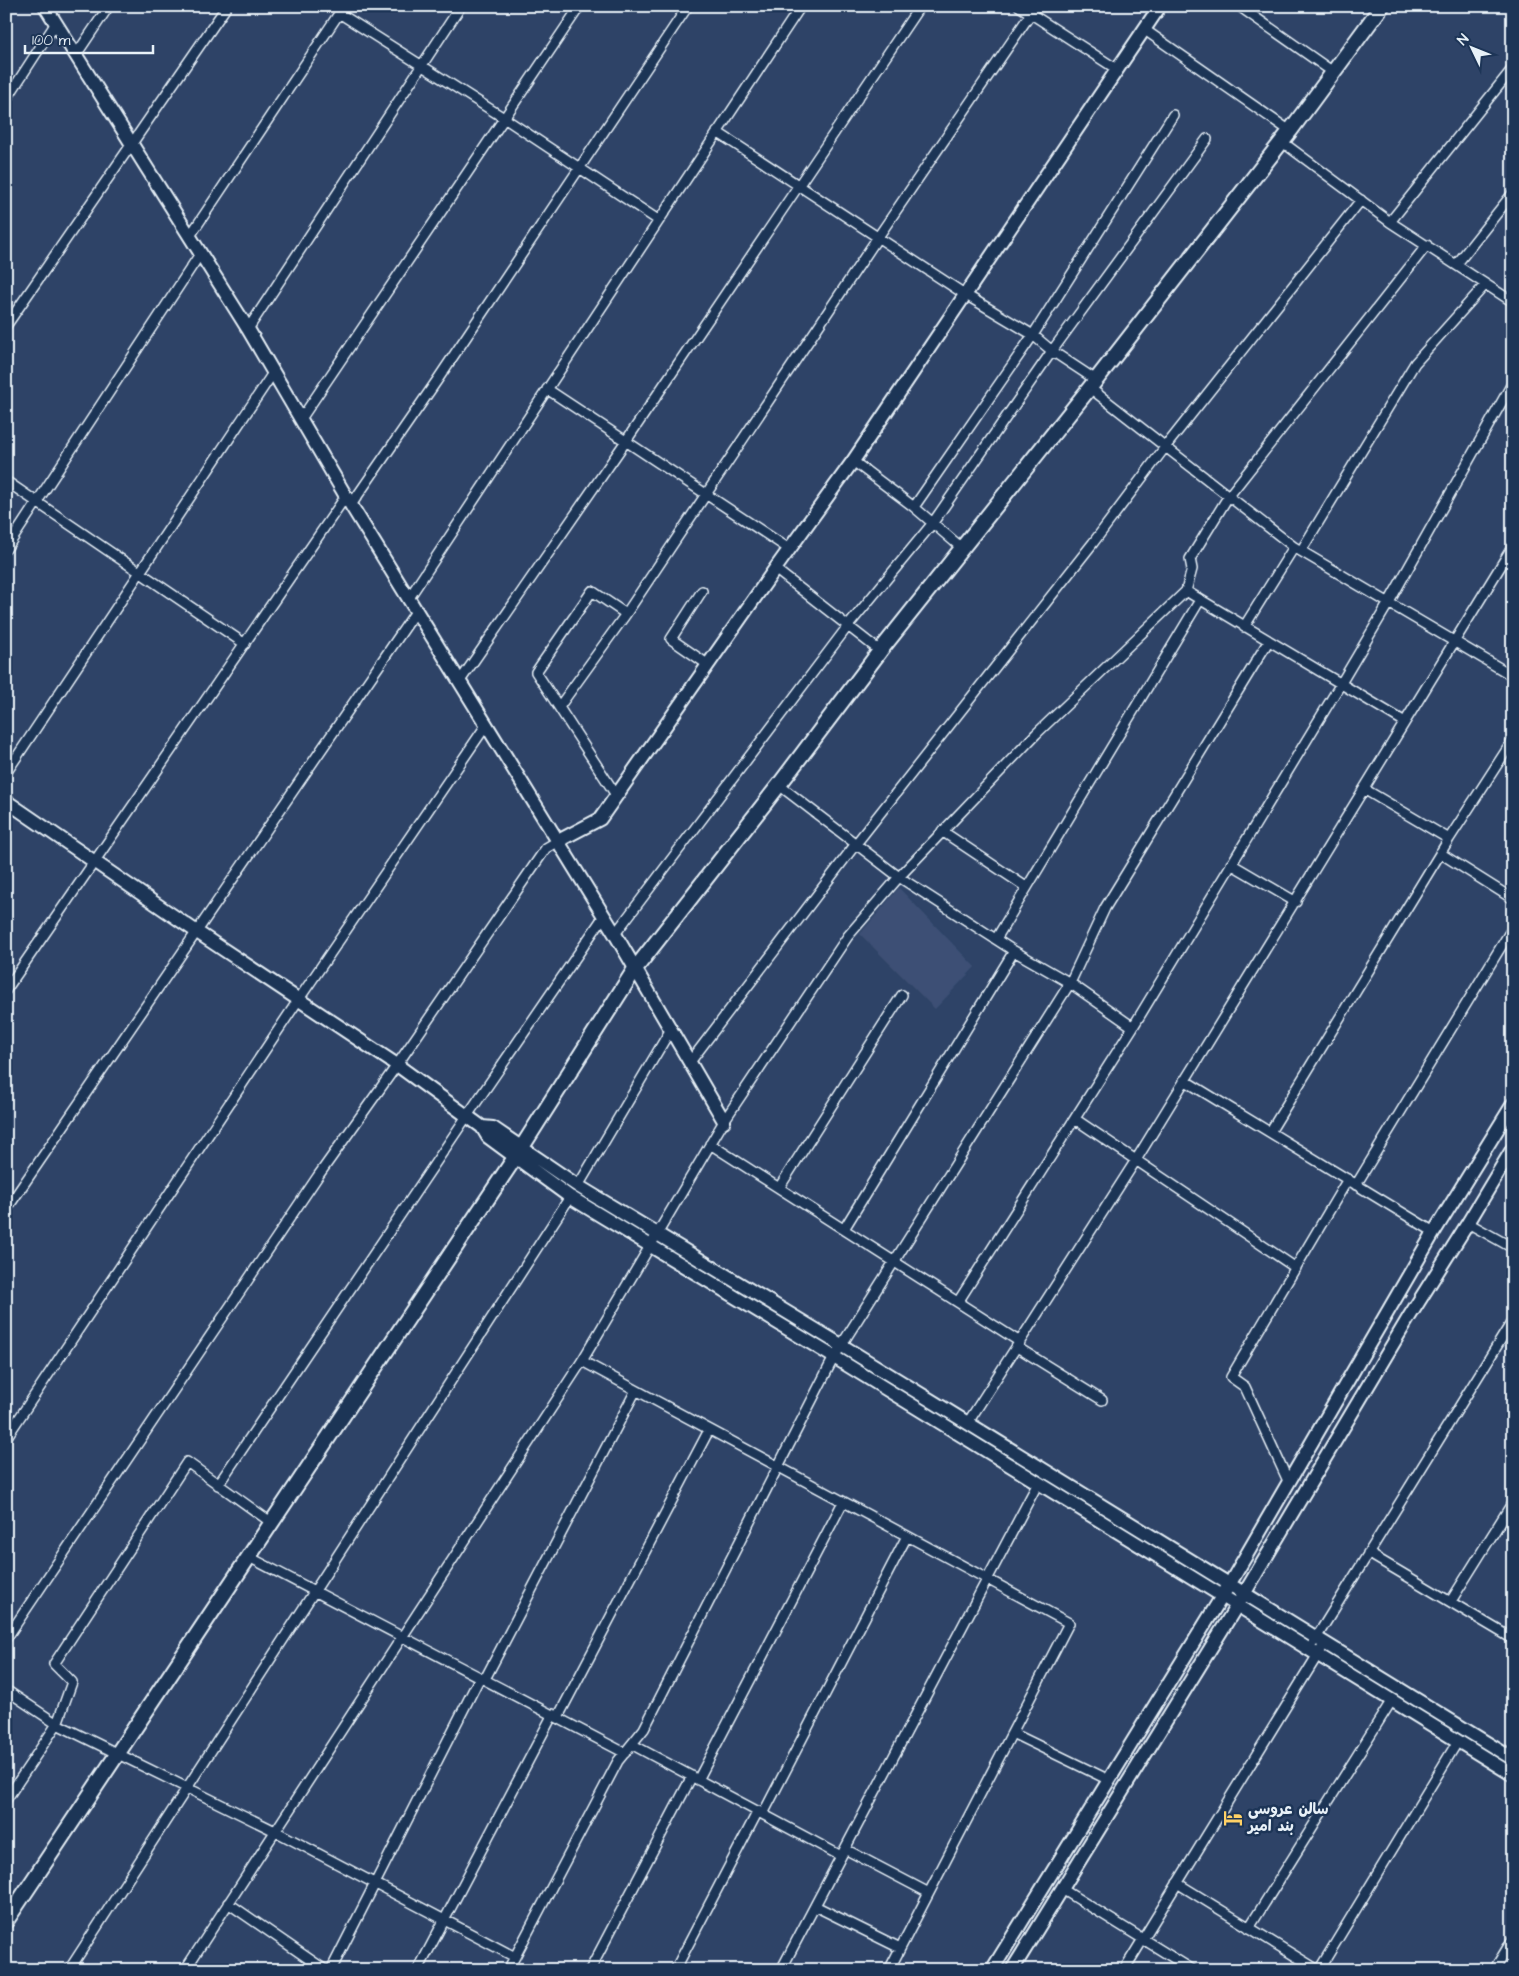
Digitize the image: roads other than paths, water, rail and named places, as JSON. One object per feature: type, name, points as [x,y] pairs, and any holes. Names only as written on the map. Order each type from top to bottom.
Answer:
[{"type":"main road","points":[[45,6],[248,329],[348,501],[417,610],[615,934],[724,1121]]},
{"type":"main road","points":[[558,841],[600,819],[707,664],[853,461],[1160,6]]},
{"type":"main road","points":[[6,1921],[519,1152],[635,969],[779,785],[880,651],[963,550],[1093,384],[1285,136],[1382,6]]},
{"type":"main road","points":[[6,800],[197,932],[397,1065],[482,1127],[488,1137],[519,1152],[578,1186],[841,1345],[1513,1759]]},
{"type":"main road","points":[[992,1970],[1229,1585],[1434,1232],[1513,1104]]},
{"type":"main road","points":[[1012,1970],[1237,1606],[1409,1317],[1513,1148]]},
{"type":"main road","points":[[519,1152],[570,1197],[834,1357],[1237,1606],[1314,1651],[1513,1775]]},
{"type":"street","points":[[76,55],[109,6]]},
{"type":"street","points":[[6,326],[227,6]]},
{"type":"street","points":[[248,329],[461,6]]},
{"type":"street","points":[[301,420],[580,6]]},
{"type":"street","points":[[6,990],[245,644],[438,379],[688,6]]},
{"type":"street","points":[[409,598],[801,6]]},
{"type":"street","points":[[460,681],[626,441],[920,6]]},
{"type":"street","points":[[1019,6],[1034,10],[1118,70]]},
{"type":"street","points":[[1240,6],[1333,72]]},
{"type":"street","points":[[190,236],[341,10],[421,67],[504,118],[658,220]]},
{"type":"street","points":[[559,707],[626,614],[878,237],[1034,10]]},
{"type":"street","points":[[6,100],[56,23]]},
{"type":"street","points":[[1145,30],[1285,136],[1390,222],[1513,302]]},
{"type":"street","points":[[1390,222],[1513,68]]},
{"type":"street","points":[[914,507],[1032,335],[1173,115]]},
{"type":"street","points":[[717,132],[966,295],[1032,335],[1228,497],[1298,549],[1388,604],[1513,676]]},
{"type":"street","points":[[615,934],[848,626],[932,524],[1052,351],[1207,139]]},
{"type":"street","points":[[1456,265],[1513,193]]},
{"type":"street","points":[[690,1062],[855,845],[1087,551],[1166,446],[1361,200]]},
{"type":"street","points":[[185,1970],[582,1361],[724,1121],[848,936],[898,877],[1036,734],[1186,592],[1192,569],[1190,559],[1228,497],[1427,245]]},
{"type":"street","points":[[6,548],[200,254]]},
{"type":"street","points":[[1244,628],[1298,549],[1415,363],[1485,285]]},
{"type":"street","points":[[6,773],[273,373]]},
{"type":"street","points":[[958,1302],[1132,1027],[1340,685],[1388,604],[1513,382]]},
{"type":"street","points":[[547,389],[789,549]]},
{"type":"street","points":[[853,461],[914,507],[963,550]]},
{"type":"street","points":[[6,481],[245,644]]},
{"type":"street","points":[[967,1424],[1136,1160],[1513,546]]},
{"type":"street","points":[[775,569],[880,651]]},
{"type":"street","points":[[616,795],[536,672],[592,591],[626,614]]},
{"type":"street","points":[[702,591],[671,639],[707,664]]},
{"type":"street","points":[[1186,592],[1405,722]]},
{"type":"street","points":[[996,939],[1200,600]]},
{"type":"street","points":[[6,1210],[417,610]]},
{"type":"street","points":[[508,1970],[618,1761],[633,1745],[644,1729],[834,1357],[1070,983],[1105,908],[1268,642]]},
{"type":"street","points":[[6,1438],[299,999],[487,724]]},
{"type":"street","points":[[1270,1132],[1449,838],[1513,740]]},
{"type":"street","points":[[779,785],[898,877],[1014,951],[1070,983],[1132,1027]]},
{"type":"street","points":[[1364,789],[1449,838]]},
{"type":"street","points":[[942,831],[1026,887]]},
{"type":"street","points":[[6,1639],[318,1176],[397,1065],[546,848],[558,841]]},
{"type":"street","points":[[1440,853],[1513,899]]},
{"type":"street","points":[[1232,864],[1296,902]]},
{"type":"street","points":[[218,1485],[604,916]]},
{"type":"street","points":[[1356,1185],[1513,927]]},
{"type":"street","points":[[844,1229],[1014,951]]},
{"type":"street","points":[[779,1188],[902,995]]},
{"type":"street","points":[[578,1186],[671,1029]]},
{"type":"street","points":[[1184,1080],[1434,1232]]},
{"type":"street","points":[[1075,1118],[1296,1268]]},
{"type":"street","points":[[710,1144],[958,1302],[1102,1400]]},
{"type":"street","points":[[1289,1483],[1245,1387],[1231,1377],[1348,1179]]},
{"type":"street","points":[[69,1970],[186,1786],[316,1592],[570,1197]]},
{"type":"street","points":[[1468,1223],[1513,1248]]},
{"type":"street","points":[[1124,1970],[1321,1640],[1368,1553],[1513,1320]]},
{"type":"street","points":[[582,1361],[1069,1623],[889,1970]]},
{"type":"street","points":[[331,1970],[374,1883],[636,1390]]},
{"type":"street","points":[[418,1970],[709,1430]]},
{"type":"street","points":[[6,1800],[58,1724],[72,1682],[54,1664],[187,1462],[272,1523]]},
{"type":"street","points":[[781,1970],[1038,1483]]},
{"type":"street","points":[[590,1970],[843,1502]]},
{"type":"street","points":[[1451,1601],[1513,1502]]},
{"type":"street","points":[[675,1970],[907,1536]]},
{"type":"street","points":[[1368,1553],[1513,1639]]},
{"type":"street","points":[[249,1557],[625,1753]]},
{"type":"street","points":[[6,1690],[58,1724],[275,1831],[515,1957]]},
{"type":"street","points":[[1249,1928],[1392,1700]]},
{"type":"street","points":[[1012,1734],[1109,1780]]},
{"type":"street","points":[[1177,1884],[1319,1970],[1458,1741]]},
{"type":"street","points":[[633,1745],[760,1813],[929,1893]]},
{"type":"street","points":[[1062,1889],[1193,1970]]},
{"type":"street","points":[[228,1903],[325,1970]]},
{"type":"street","points":[[815,1906],[900,1948]]},
{"type":"street","points":[[1494,1970],[1513,1939]]},
{"type":"place","name":"سالن عروسی بند امیر","points":[[1233,1818]]}]
